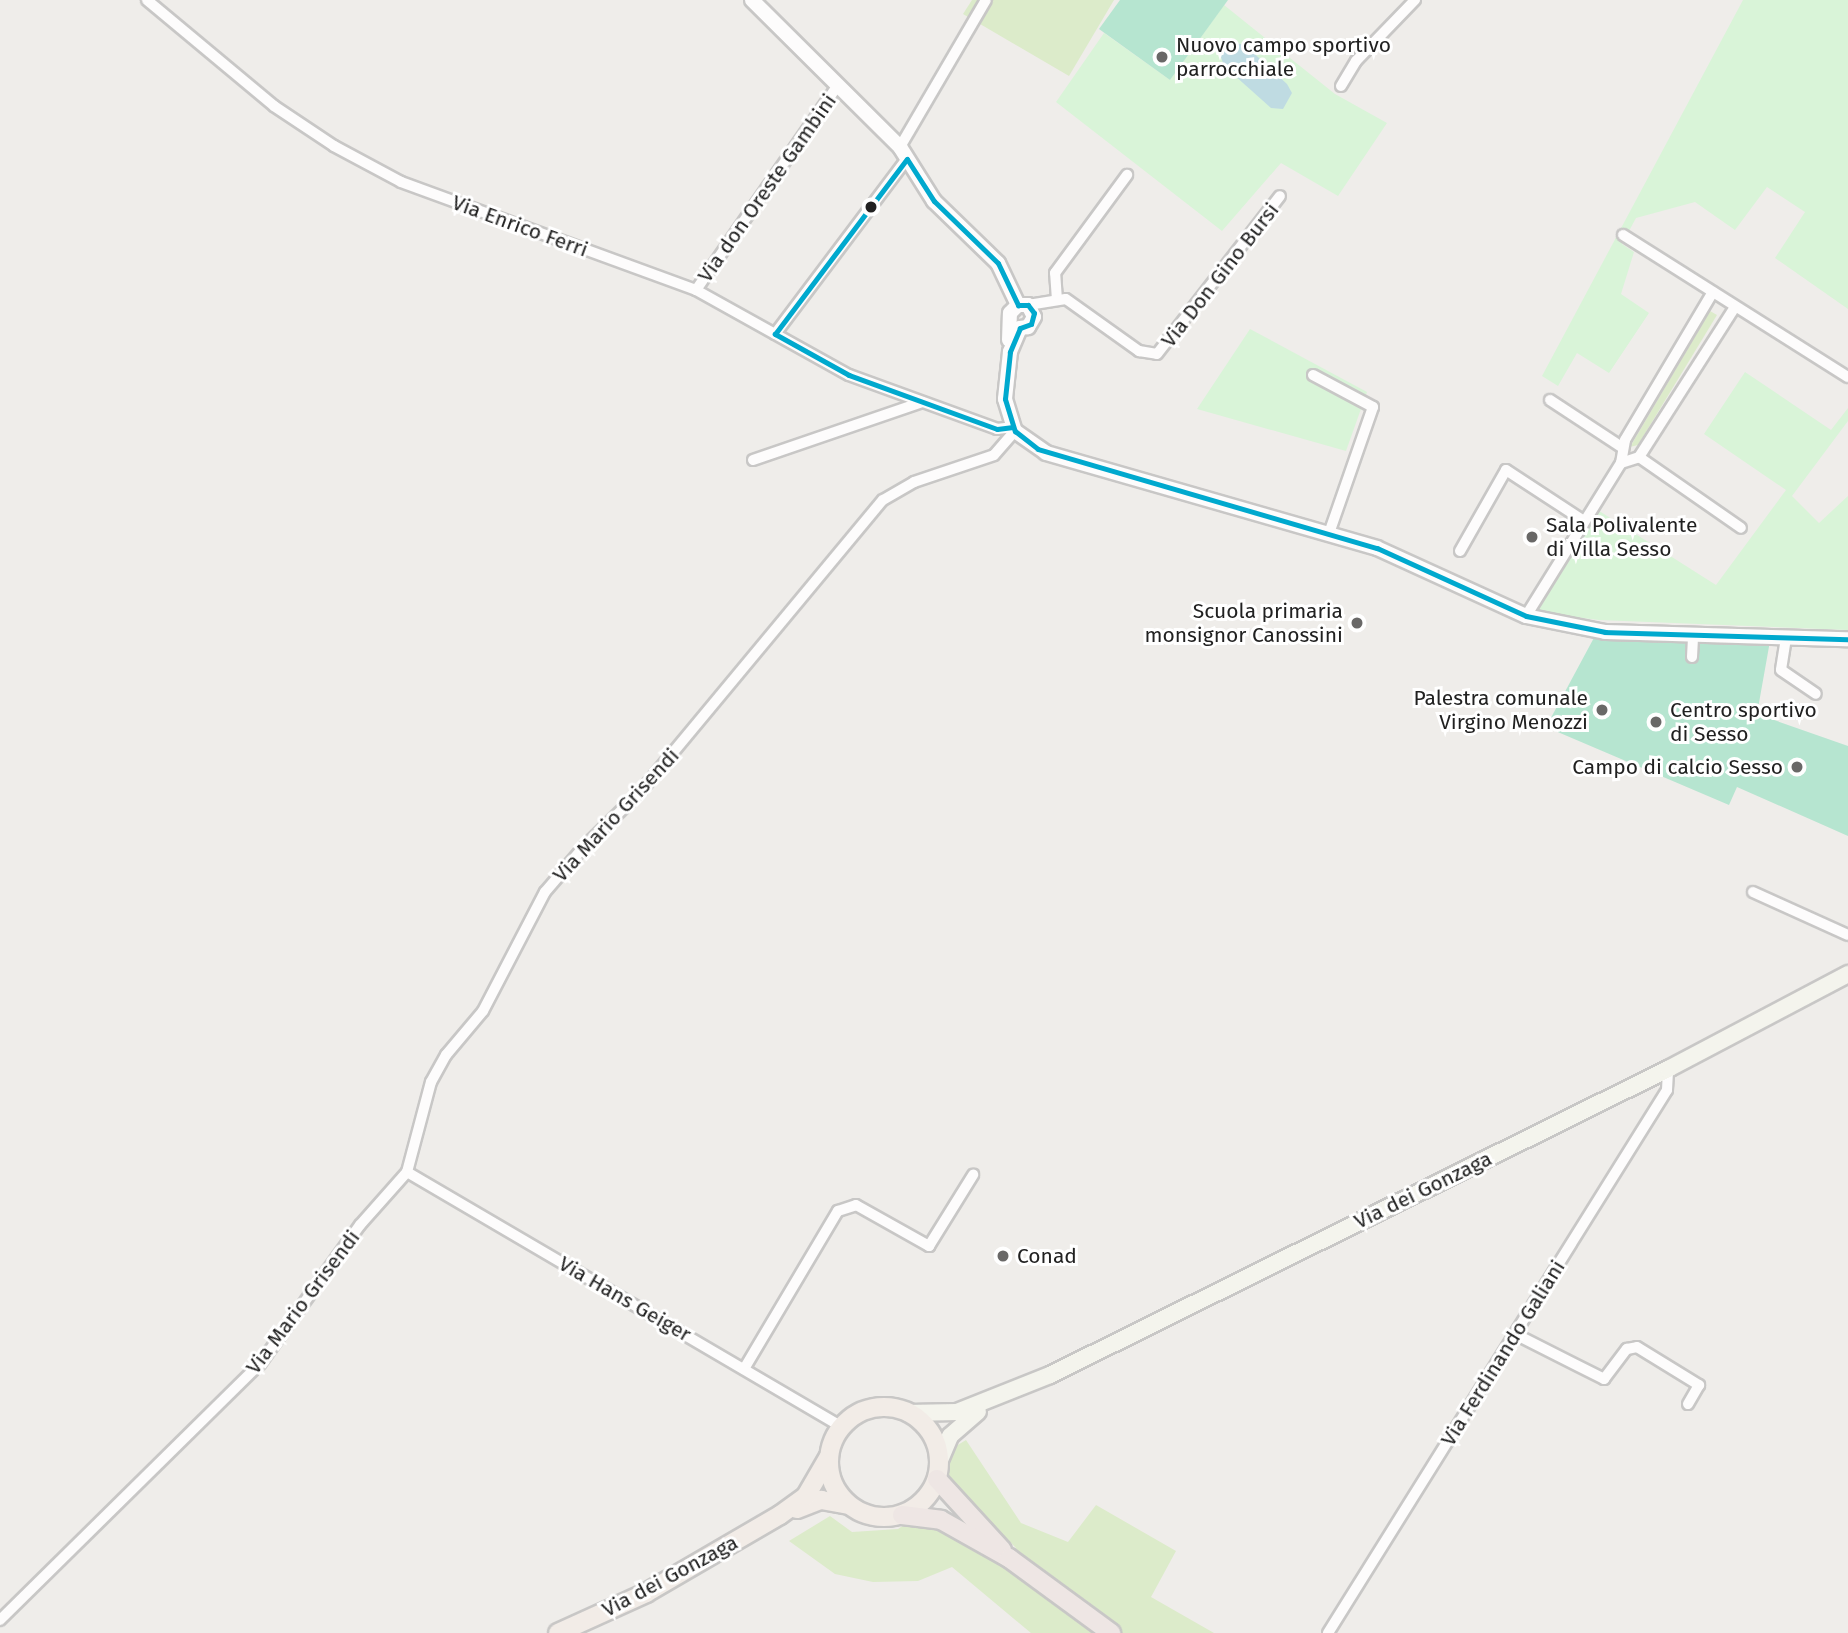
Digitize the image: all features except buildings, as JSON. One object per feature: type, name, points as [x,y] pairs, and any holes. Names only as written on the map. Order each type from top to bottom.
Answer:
[{"type":"highway","points":[[937,1479],[1009,1558]]},
{"type":"highway","points":[[902,1515],[941,1520],[1009,1558],[1111,1633]]},
{"type":"main road","name":"Via dei Gonzaga","points":[[940,1460],[950,1436],[963,1421],[994,1400],[1668,1069],[1848,974]]},
{"type":"main road","name":"Via dei Gonzaga","points":[[908,1412],[936,1416],[994,1400]]},
{"type":"main road","points":[[873,1408],[908,1412],[930,1432],[940,1460],[937,1479],[923,1502],[902,1515],[874,1517],[849,1505],[821,1500],[780,1516],[806,1496],[842,1427],[873,1408]]},
{"type":"main road","points":[[830,1452],[832,1481],[849,1505]]},
{"type":"main road","name":"Via dei Gonzaga","points":[[558,1633],[646,1593],[780,1516]]},
{"type":"street","name":"Via Enrico Ferri","points":[[147,0],[274,106],[334,146],[401,182],[696,290],[849,375],[996,429],[1014,429],[1046,453],[1329,533],[1403,559],[1526,616],[1605,632],[1848,639]]},
{"type":"street","points":[[752,0],[903,153],[934,201],[998,263],[1021,314],[1010,352],[1005,399],[1014,429]]},
{"type":"street","points":[[775,334],[903,153],[986,0]]},
{"type":"street","points":[[1340,86],[1356,61],[1415,0]]},
{"type":"street","name":"Via don Oreste Gambini","points":[[696,290],[838,85]]},
{"type":"street","points":[[1021,314],[1054,301],[1055,272],[1127,175]]},
{"type":"street","name":"Via Don Gino Bursi","points":[[1054,301],[1066,299],[1083,307],[1148,355],[1163,351],[1280,196]]},
{"type":"street","points":[[1622,235],[1848,377]]},
{"type":"street","points":[[1526,616],[1621,463],[1623,448],[1713,292]]},
{"type":"street","points":[[1621,463],[1639,457],[1735,307]]},
{"type":"street","points":[[1313,375],[1373,407],[1329,533]]},
{"type":"street","points":[[1550,400],[1623,448]]},
{"type":"street","points":[[752,460],[922,402]]},
{"type":"street","name":"Via Mario Grisendi","points":[[0,1620],[260,1364],[345,1245],[407,1172],[431,1082],[446,1055],[483,1011],[545,892],[650,781],[883,500],[914,482],[994,455],[1014,429]]},
{"type":"street","points":[[1639,457],[1741,528]]},
{"type":"street","points":[[1461,551],[1506,470],[1584,521]]},
{"type":"street","points":[[1692,657],[1693,635]]},
{"type":"street","points":[[1786,638],[1781,670],[1816,694]]},
{"type":"street","points":[[1753,892],[1848,935]]},
{"type":"street","name":"Via Ferdinando Galiani","points":[[1328,1633],[1667,1090],[1668,1069]]},
{"type":"street","name":"Via Hans Geiger","points":[[407,1172],[842,1427]]},
{"type":"street","points":[[744,1369],[838,1211],[856,1205],[929,1246],[973,1175]]},
{"type":"street","points":[[1515,1334],[1604,1379],[1627,1349],[1637,1348],[1699,1385],[1688,1404]]},
{"type":"green space","points":[[972,0],[1114,0],[1069,76],[963,14]]},
{"type":"green space","name":"Nuovo campo sportivo parrocchiale","points":[[1120,0],[1228,0],[1170,80],[1099,29]]},
{"type":"green space","points":[[1743,0],[1848,0],[1848,309],[1775,258],[1805,212],[1767,187],[1735,230],[1695,202],[1636,218],[1622,244],[1634,252],[1621,294],[1649,313],[1609,373],[1577,353],[1558,386],[1542,376]]},
{"type":"green space","points":[[1224,5],[1335,94],[1387,123],[1338,196],[1281,163],[1222,231],[1056,102],[1104,33],[1170,80]]},
{"type":"green space","points":[[1710,311],[1717,315],[1638,445],[1630,447]]},
{"type":"green space","points":[[1250,329],[1367,392],[1346,451],[1197,409]]},
{"type":"green space","points":[[1745,372],[1831,430],[1848,408],[1848,421],[1792,496],[1819,523],[1848,496],[1848,630],[1599,620],[1550,614],[1532,607],[1593,507],[1716,585],[1786,490],[1704,434]]},
{"type":"green space","name":"Centro sportivo di Sesso","points":[[1596,634],[1770,641],[1757,714],[1848,746],[1848,836],[1737,787],[1729,805],[1546,727]]},
{"type":"green space","points":[[966,1440],[1021,1523],[1068,1542],[1096,1505],[1176,1551],[1151,1597],[1214,1633],[1031,1633],[952,1567],[918,1581],[873,1582],[835,1574],[789,1541],[830,1516],[852,1532],[898,1529],[911,1520],[939,1528],[1003,1565],[1016,1548],[942,1474],[951,1449]]},
{"type":"water","points":[[1236,43],[1245,45],[1287,84],[1292,93],[1283,109],[1271,108],[1224,66],[1221,57],[1225,47]]},
{"type":"transit line","points":[[1013,427],[997,429],[849,375],[775,334],[907,159],[934,201],[998,263],[1018,305],[1028,305],[1034,313],[1031,324],[1020,328],[1010,352],[1005,399],[1015,431],[1038,449],[1377,548],[1526,616],[1605,632],[1848,639]]},
{"type":"place","name":"Nuovo campo sportivo parrocchiale","points":[[1162,57]]},
{"type":"place","name":"Sala Polivalente di Villa Sesso","points":[[1532,537]]},
{"type":"place","name":"Scuola primaria monsignor Canossini","points":[[1357,623]]},
{"type":"place","name":"Palestra comunale Virgino Menozzi","points":[[1602,710]]},
{"type":"place","name":"Centro sportivo di Sesso","points":[[1656,722]]},
{"type":"place","name":"Campo di calcio Sesso","points":[[1797,767]]},
{"type":"place","name":"Conad","points":[[1003,1256]]}]
